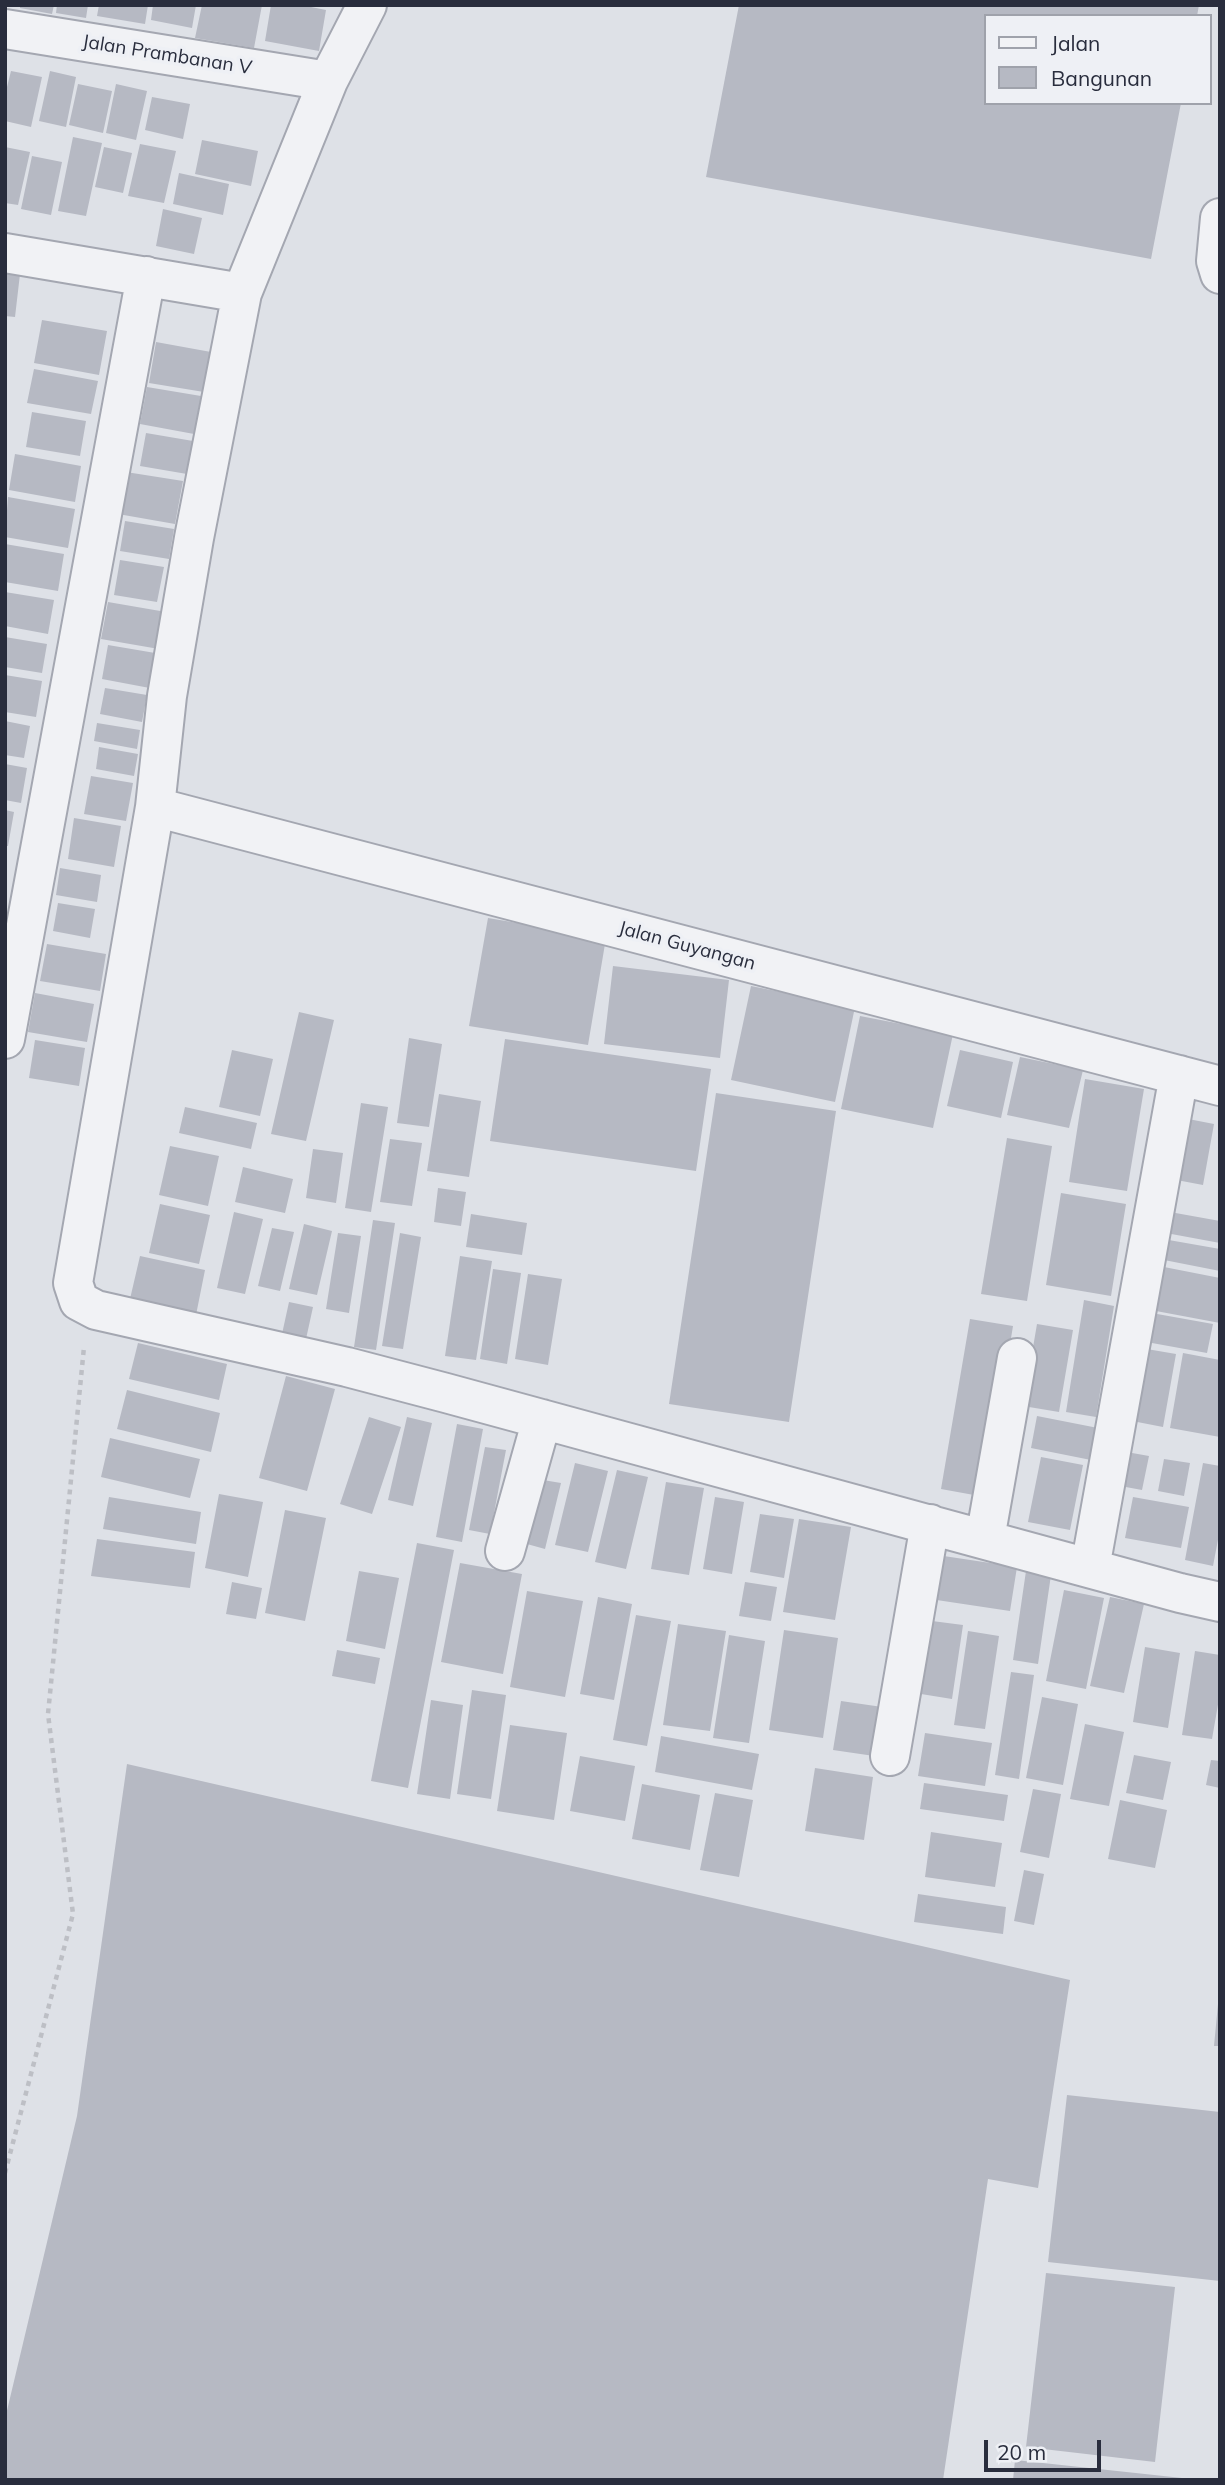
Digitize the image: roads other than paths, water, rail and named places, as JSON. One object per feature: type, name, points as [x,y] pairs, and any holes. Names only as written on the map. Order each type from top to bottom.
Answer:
[{"type":"street","points":[[367,5],[328,81],[242,293],[189,564],[167,696],[155,807],[74,1283],[79,1301],[88,1308],[347,1367],[1220,1602]]},
{"type":"street","name":"Jalan Prambanan V","points":[[5,29],[328,81]]},
{"type":"street","points":[[1220,218],[1216,261],[1220,274]]},
{"type":"street","points":[[5,253],[242,293]]},
{"type":"street","points":[[5,1039],[146,276]]},
{"type":"street","name":"Jalan Guyangan","points":[[155,807],[1220,1086]]},
{"type":"street","points":[[1090,1568],[1179,1075]]},
{"type":"street","points":[[985,1539],[1017,1358]]},
{"type":"street","points":[[505,1551],[542,1419]]},
{"type":"street","points":[[890,1756],[930,1524]]}]
